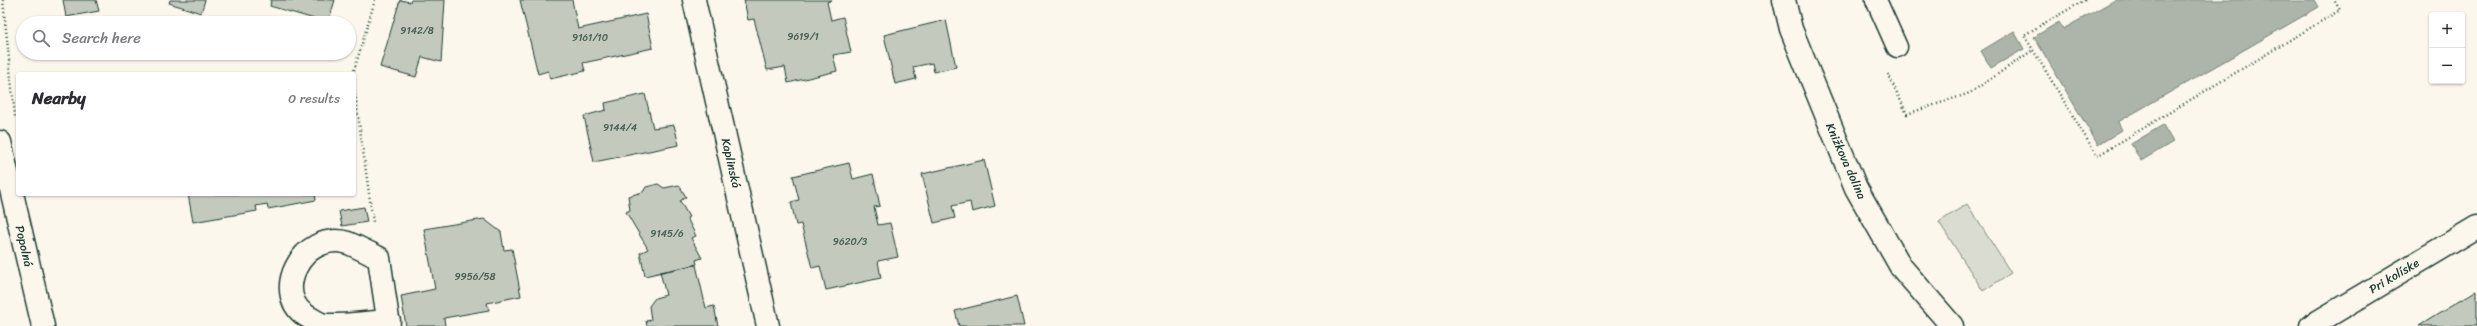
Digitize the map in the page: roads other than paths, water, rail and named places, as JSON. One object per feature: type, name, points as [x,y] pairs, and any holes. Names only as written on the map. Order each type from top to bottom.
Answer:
[{"type":"street","name":"Kaplinská","points":[[694,0],[768,326]]},
{"type":"street","name":"Knižkova dolina","points":[[1784,0],[1791,29],[1856,188],[1901,266],[1952,326]]},
{"type":"street","name":"Popolná","points":[[0,142],[43,326]]},
{"type":"street","name":"Pri kolíske","points":[[2311,326],[2477,227]]},
{"type":"street","points":[[326,243],[347,243],[378,258],[389,323],[323,325],[301,314],[292,295],[292,278],[299,259],[310,249],[326,243]]},
{"type":"lane","points":[[1876,0],[1897,48]]}]
